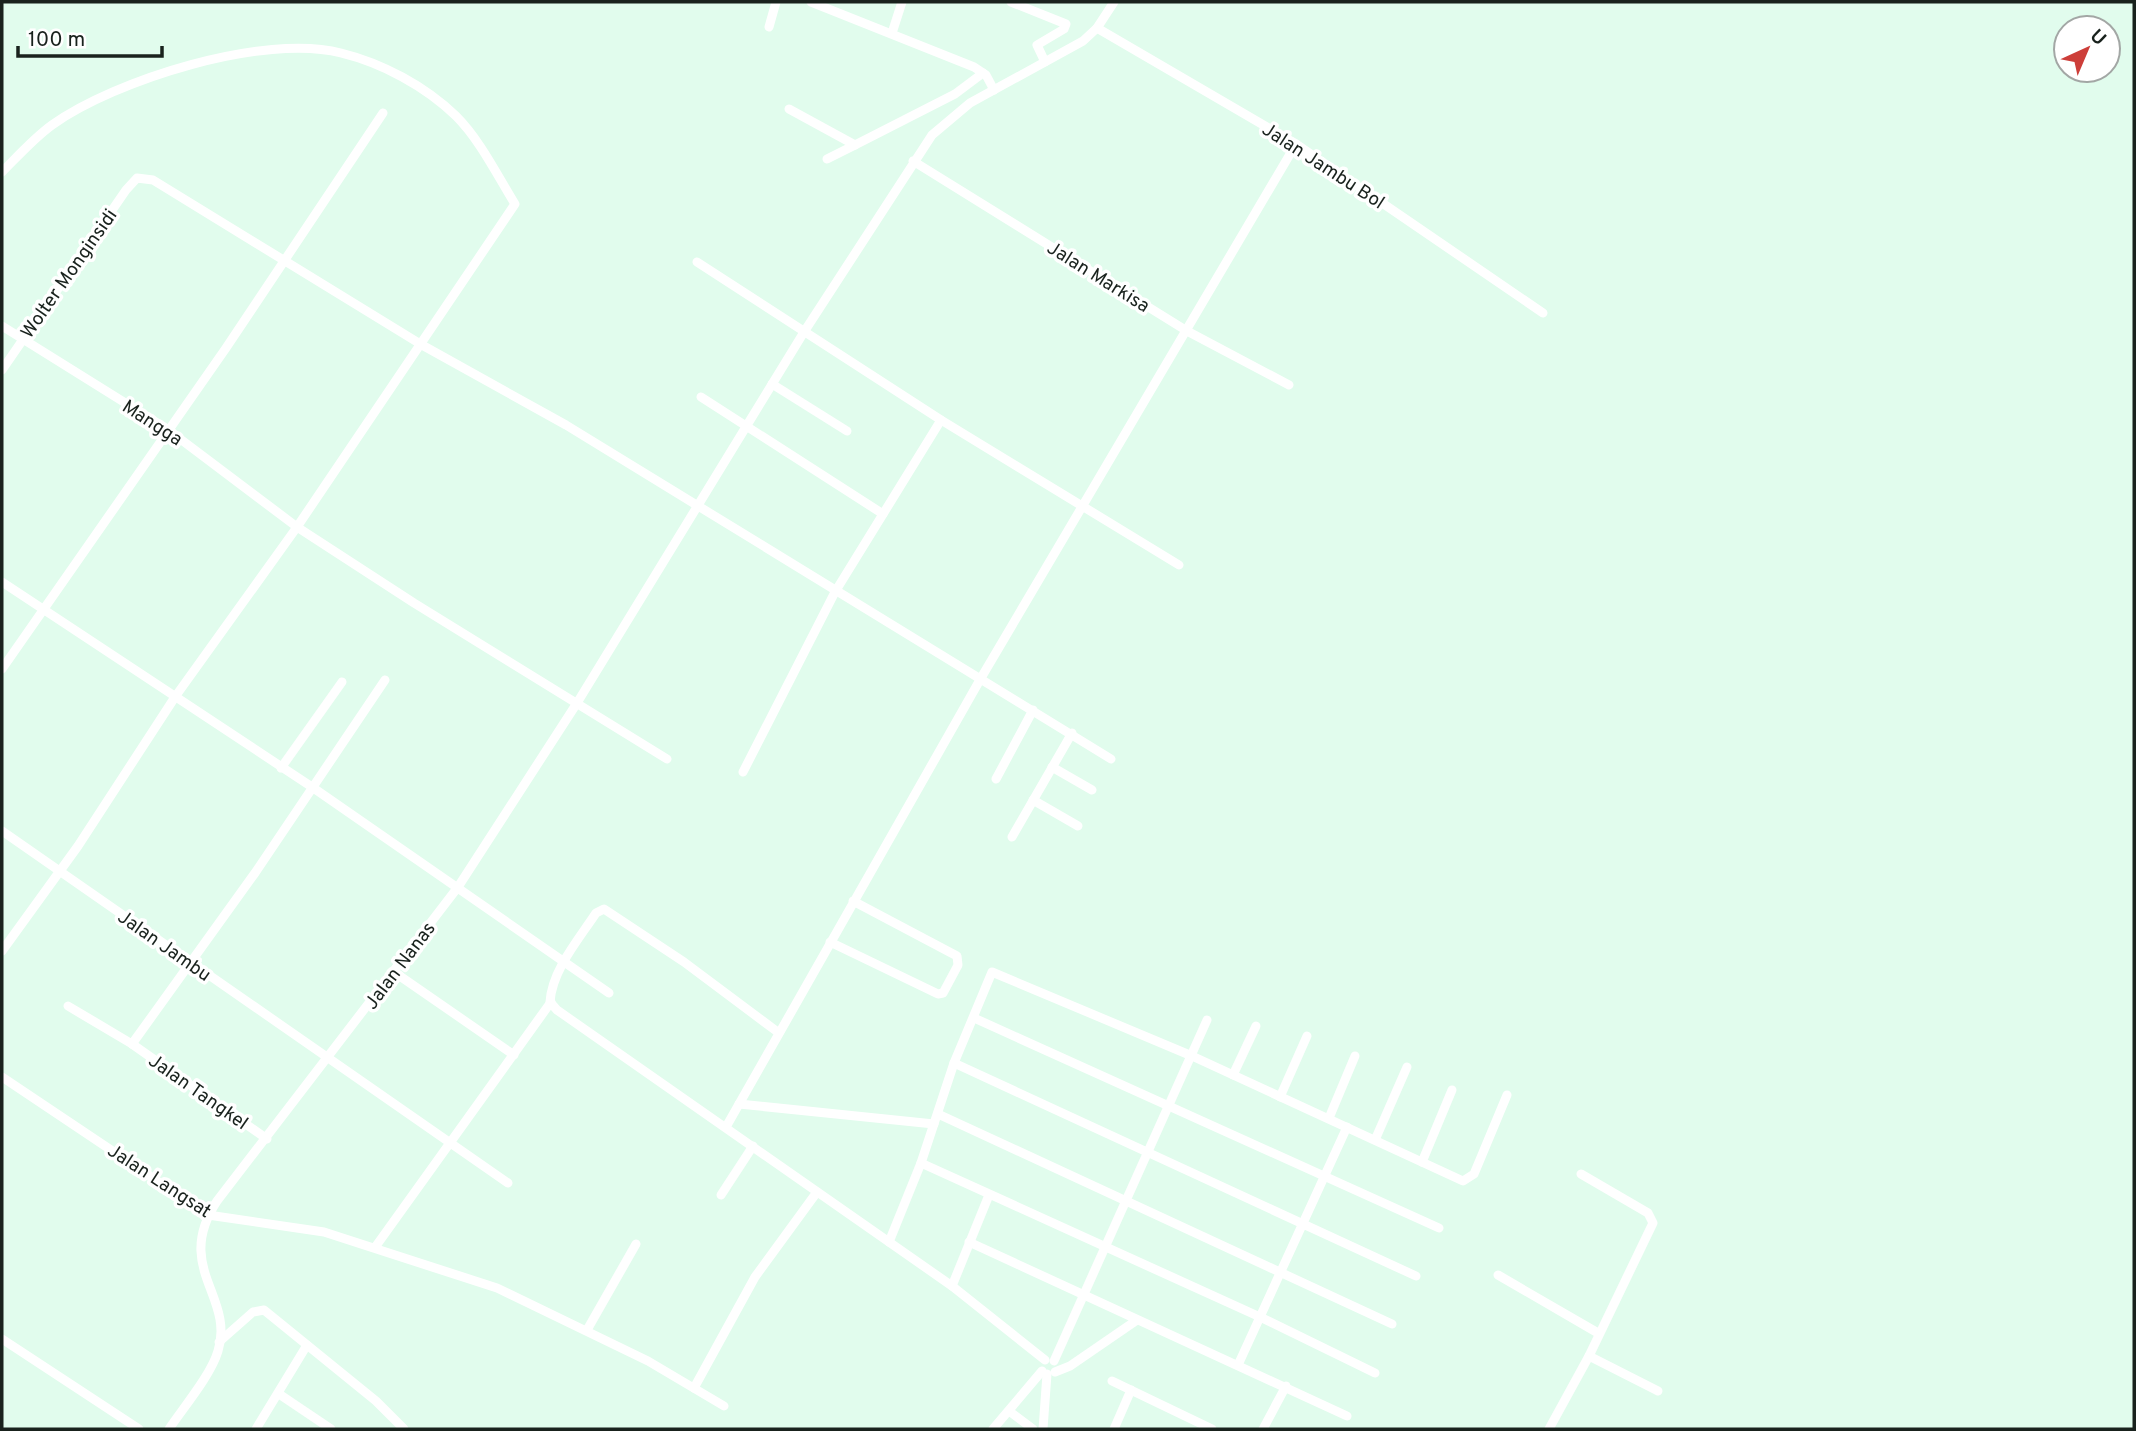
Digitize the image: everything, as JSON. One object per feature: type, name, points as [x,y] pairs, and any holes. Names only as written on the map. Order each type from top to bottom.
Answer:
[{"type":"street","points":[[769,27],[776,2]]},
{"type":"street","points":[[811,2],[892,33],[988,80]]},
{"type":"street","points":[[892,33],[902,2]]},
{"type":"street","points":[[1011,2],[1066,24],[1064,29],[1037,46],[1045,62]]},
{"type":"street","points":[[827,159],[955,94],[988,80],[1045,62],[1083,41],[1097,28],[1114,2]]},
{"type":"street","name":"Jalan Jambu Bol","points":[[1097,28],[1296,144],[1544,313]]},
{"type":"street","points":[[2,172],[51,125],[124,86],[181,68],[287,48],[340,52],[416,84],[457,117],[515,204],[422,345],[297,527],[175,697],[60,870],[2,951]]},
{"type":"street","name":"Jalan Nanas","points":[[219,1342],[216,1310],[201,1266],[200,1247],[208,1215],[458,887],[577,703],[696,506],[913,161],[932,135],[988,80]]},
{"type":"street","points":[[789,109],[855,145]]},
{"type":"street","points":[[2,669],[383,113]]},
{"type":"street","points":[[726,1127],[981,678],[1296,144]]},
{"type":"street","name":"Jalan Markisa","points":[[913,161],[1187,331],[1289,384]]},
{"type":"street","name":"Wolter Monginsidi","points":[[2,370],[111,208],[137,178],[153,180],[285,259]]},
{"type":"street","points":[[285,259],[422,345],[566,425],[1111,759]]},
{"type":"street","points":[[697,262],[941,420],[1179,565]]},
{"type":"street","name":"Mangga","points":[[2,326],[167,429],[297,527],[667,758]]},
{"type":"street","points":[[772,384],[848,431]]},
{"type":"street","points":[[701,397],[747,424],[883,514]]},
{"type":"street","points":[[743,772],[835,592],[941,420]]},
{"type":"street","points":[[2,582],[312,787],[609,993]]},
{"type":"street","points":[[132,1044],[191,965],[385,680]]},
{"type":"street","points":[[281,768],[342,682]]},
{"type":"street","points":[[996,779],[1034,710]]},
{"type":"street","points":[[1012,837],[1072,733]]},
{"type":"street","points":[[1052,767],[1092,790]]},
{"type":"street","points":[[1033,800],[1078,826]]},
{"type":"street","name":"Jalan Jambu","points":[[2,831],[508,1183]]},
{"type":"street","points":[[830,942],[937,994],[943,993],[958,965],[957,956],[853,901]]},
{"type":"street","points":[[376,1247],[551,1002],[551,992],[565,961],[596,913],[604,909],[684,962],[779,1033]]},
{"type":"street","points":[[889,1242],[938,1114],[954,1063],[992,972],[996,971],[1192,1056],[1463,1181],[1469,1180],[1507,1094]]},
{"type":"street","points":[[394,972],[514,1055]]},
{"type":"street","points":[[551,1002],[952,1286],[1050,1360]]},
{"type":"street","name":"Jalan Tangkel","points":[[68,1006],[132,1044],[267,1139]]},
{"type":"street","points":[[974,1018],[1439,1228]]},
{"type":"street","points":[[1043,1429],[1050,1360],[1127,1200],[1208,1020]]},
{"type":"street","points":[[1233,1075],[1256,1026]]},
{"type":"street","points":[[1280,1097],[1307,1036]]},
{"type":"street","points":[[1329,1118],[1355,1056]]},
{"type":"street","points":[[954,1063],[1416,1276]]},
{"type":"street","points":[[1375,1140],[1407,1068]]},
{"type":"street","name":"Jalan Langsat","points":[[2,1077],[208,1215],[324,1232],[497,1289],[587,1331],[724,1406]]},
{"type":"street","points":[[1422,1162],[1452,1090]]},
{"type":"street","points":[[739,1104],[934,1124]]},
{"type":"street","points":[[938,1114],[1392,1324]]},
{"type":"street","points":[[1238,1365],[1347,1127]]},
{"type":"street","points":[[721,1195],[753,1146]]},
{"type":"street","points":[[920,1163],[1260,1317],[1375,1373]]},
{"type":"street","points":[[1549,1429],[1589,1356],[1653,1218],[1581,1174]]},
{"type":"street","points":[[694,1388],[755,1277],[817,1192]]},
{"type":"street","points":[[952,1286],[989,1195]]},
{"type":"street","points":[[969,1242],[1347,1416]]},
{"type":"street","points":[[587,1331],[636,1244]]},
{"type":"street","points":[[1498,1275],[1598,1333]]},
{"type":"street","points":[[169,1429],[215,1358],[219,1342],[253,1312],[264,1310],[404,1429]]},
{"type":"street","points":[[993,1429],[1048,1372],[1070,1366],[1137,1320]]},
{"type":"street","points":[[2,1339],[139,1429]]},
{"type":"street","points":[[256,1429],[307,1345]]},
{"type":"street","points":[[1589,1356],[1658,1391]]},
{"type":"street","points":[[1048,1372],[1041,1366],[1050,1360]]},
{"type":"street","points":[[1112,1381],[1212,1429]]},
{"type":"street","points":[[1263,1429],[1286,1386]]},
{"type":"street","points":[[1114,1429],[1131,1391]]},
{"type":"street","points":[[279,1394],[331,1429]]},
{"type":"street","points":[[1009,1411],[1032,1429]]}]
